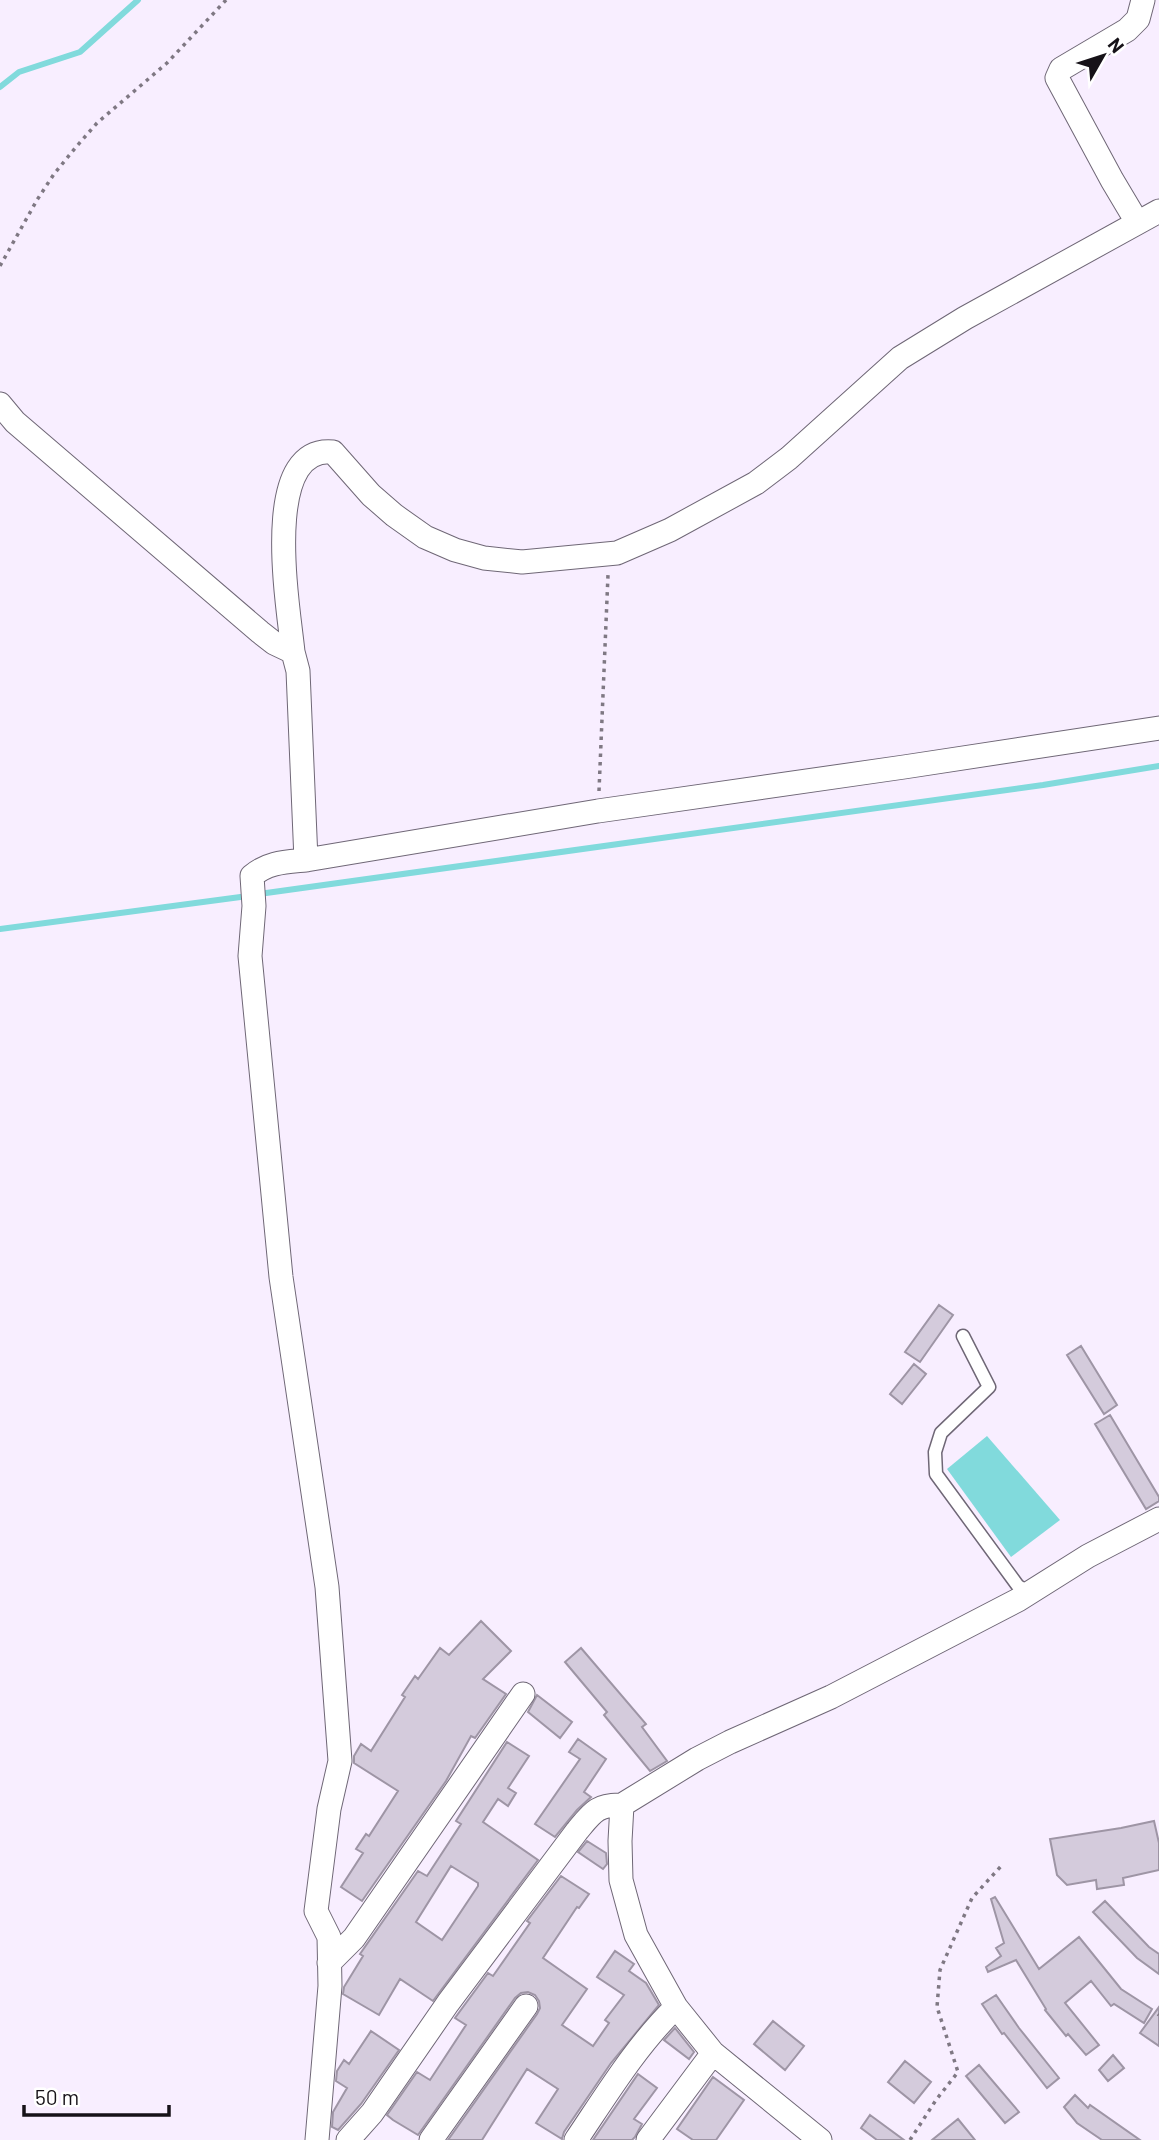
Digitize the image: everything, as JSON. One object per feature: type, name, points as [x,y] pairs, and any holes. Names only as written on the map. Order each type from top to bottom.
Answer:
[{"type":"street","points":[[1137,222],[1057,78],[1061,69],[1127,30],[1138,19],[1143,0]]},
{"type":"street","points":[[306,860],[298,671],[293,652],[285,580],[283,522],[288,494],[301,464],[316,453],[333,452],[371,495],[394,515],[425,537],[455,550],[484,558],[522,562],[615,553],[670,530],[756,483],[789,458],[900,358],[965,318],[1159,211]]},
{"type":"street","points":[[0,404],[15,422],[260,632],[274,643],[293,652]]},
{"type":"street","points":[[317,2140],[330,1986],[329,1937],[316,1911],[329,1809],[340,1761],[327,1587],[281,1277],[250,956],[254,906],[252,876],[272,864],[598,811],[1159,727]]},
{"type":"street","points":[[348,2140],[372,2113],[449,2003],[594,1811],[606,1804],[622,1805],[708,1754],[831,1697],[1030,1592],[1088,1556],[1159,1519]]},
{"type":"street","points":[[329,1963],[354,1938],[523,1693]]},
{"type":"street","points":[[622,1805],[621,1880],[636,1935],[676,2007],[713,2053],[820,2140]]},
{"type":"street","points":[[431,2140],[526,2006]]},
{"type":"street","points":[[576,2140],[636,2050],[676,2007]]},
{"type":"street","points":[[649,2140],[713,2053]]},
{"type":"lane","points":[[963,1336],[989,1387],[941,1433],[935,1452],[936,1474],[1018,1586],[1030,1592]]},
{"type":"path","points":[[0,266],[54,174],[76,147],[97,123],[167,63],[226,0]]},
{"type":"path","points":[[598,811],[609,565],[615,553]]},
{"type":"path","points":[[911,2140],[936,2100],[958,2073],[937,2007],[940,1970],[972,1898],[1003,1864]]},
{"type":"shaded area","points":[[987,1436],[1060,1520],[1011,1557],[947,1469]]},
{"type":"building","points":[[939,1305],[953,1315],[920,1362],[905,1352]]},
{"type":"building","points":[[1081,1346],[1117,1405],[1104,1414],[1067,1355]]},
{"type":"building","points":[[914,1364],[926,1374],[902,1404],[890,1394]]},
{"type":"building","points":[[1110,1415],[1159,1497],[1159,1501],[1146,1509],[1095,1424]]},
{"type":"building","points":[[481,1621],[511,1651],[483,1679],[506,1694],[475,1738],[471,1736],[446,1781],[362,1901],[341,1887],[363,1853],[356,1849],[366,1834],[369,1836],[398,1791],[354,1763],[354,1756],[361,1744],[371,1751],[405,1697],[402,1695],[415,1676],[418,1679],[440,1648],[449,1655]]},
{"type":"building","points":[[581,1648],[646,1724],[642,1727],[667,1761],[650,1771],[604,1715],[607,1712],[565,1662]]},
{"type":"building","points":[[537,1695],[572,1722],[560,1738],[528,1712]]},
{"type":"building","points":[[578,1739],[606,1759],[584,1792],[591,1797],[555,1837],[535,1824],[580,1759],[569,1752]]},
{"type":"building","points":[[507,1742],[529,1756],[508,1788],[516,1793],[508,1806],[498,1799],[483,1822],[538,1860],[433,2001],[400,1979],[379,2015],[343,1994],[344,1987],[363,1956],[360,1954],[418,1871],[427,1876],[461,1824],[456,1821]],"holes":[[[451,1866],[478,1883],[442,1940],[416,1922]]]},
{"type":"building","points":[[1154,1821],[1159,1843],[1159,1870],[1123,1878],[1124,1885],[1097,1889],[1096,1880],[1067,1885],[1057,1875],[1050,1839]]},
{"type":"building","points":[[587,1841],[606,1853],[607,1864],[603,1869],[578,1852]]},
{"type":"building","points":[[561,1876],[589,1894],[579,1908],[577,1907],[543,1958],[587,1989],[562,2025],[593,2046],[609,2023],[605,2020],[624,1995],[597,1977],[615,1951],[634,1964],[629,1971],[646,1983],[659,2005],[611,2063],[564,2132],[562,2139],[536,2123],[558,2089],[527,2069],[482,2140],[448,2140],[537,2014],[539,2001],[535,1995],[528,1992],[515,1998],[418,2135],[393,2120],[387,2115],[417,2072],[430,2080],[466,2025],[455,2018],[488,1973],[493,1976],[530,1923],[527,1921]]},
{"type":"building","points":[[995,1897],[1039,1969],[1079,1937],[1121,1989],[1152,2009],[1144,2023],[1114,2004],[1111,2006],[1091,1981],[1065,2003],[1099,2045],[1086,2055],[1045,2010],[1016,1960],[988,1972],[986,1967],[1001,1956],[996,1948],[1004,1943],[991,1899]]},
{"type":"building","points":[[1105,1901],[1159,1954],[1159,1974],[1137,1958],[1093,1912]]},
{"type":"building","points":[[996,1995],[1059,2078],[1047,2088],[1004,2033],[1002,2034],[982,2004]]},
{"type":"building","points":[[1159,2007],[1159,2046],[1140,2033]]},
{"type":"building","points":[[773,2021],[804,2046],[785,2070],[754,2044]]},
{"type":"building","points":[[675,2028],[694,2052],[689,2059],[664,2040]]},
{"type":"building","points":[[371,2031],[399,2050],[361,2104],[338,2130],[332,2127],[333,2112],[347,2088],[336,2081],[337,2071],[344,2060],[349,2064]]},
{"type":"building","points":[[1113,2055],[1124,2068],[1108,2081],[1099,2070]]},
{"type":"building","points":[[905,2061],[931,2082],[914,2103],[888,2082]]},
{"type":"building","points":[[979,2065],[1019,2112],[1005,2123],[966,2076]]},
{"type":"building","points":[[638,2074],[657,2088],[634,2119],[642,2124],[635,2137],[632,2140],[593,2140]]},
{"type":"building","points":[[713,2077],[744,2100],[716,2140],[693,2140],[677,2129]]},
{"type":"building","points":[[1075,2095],[1088,2108],[1090,2105],[1140,2140],[1102,2140],[1077,2123],[1064,2107]]},
{"type":"building","points":[[870,2115],[904,2140],[877,2140],[861,2128]]},
{"type":"building","points":[[958,2119],[975,2140],[932,2140]]},
{"type":"waterway","points":[[0,87],[19,72],[80,52],[138,0]]},
{"type":"waterway","points":[[259,894],[1043,785],[1159,766]]},
{"type":"waterway","points":[[0,929],[248,896]]}]
